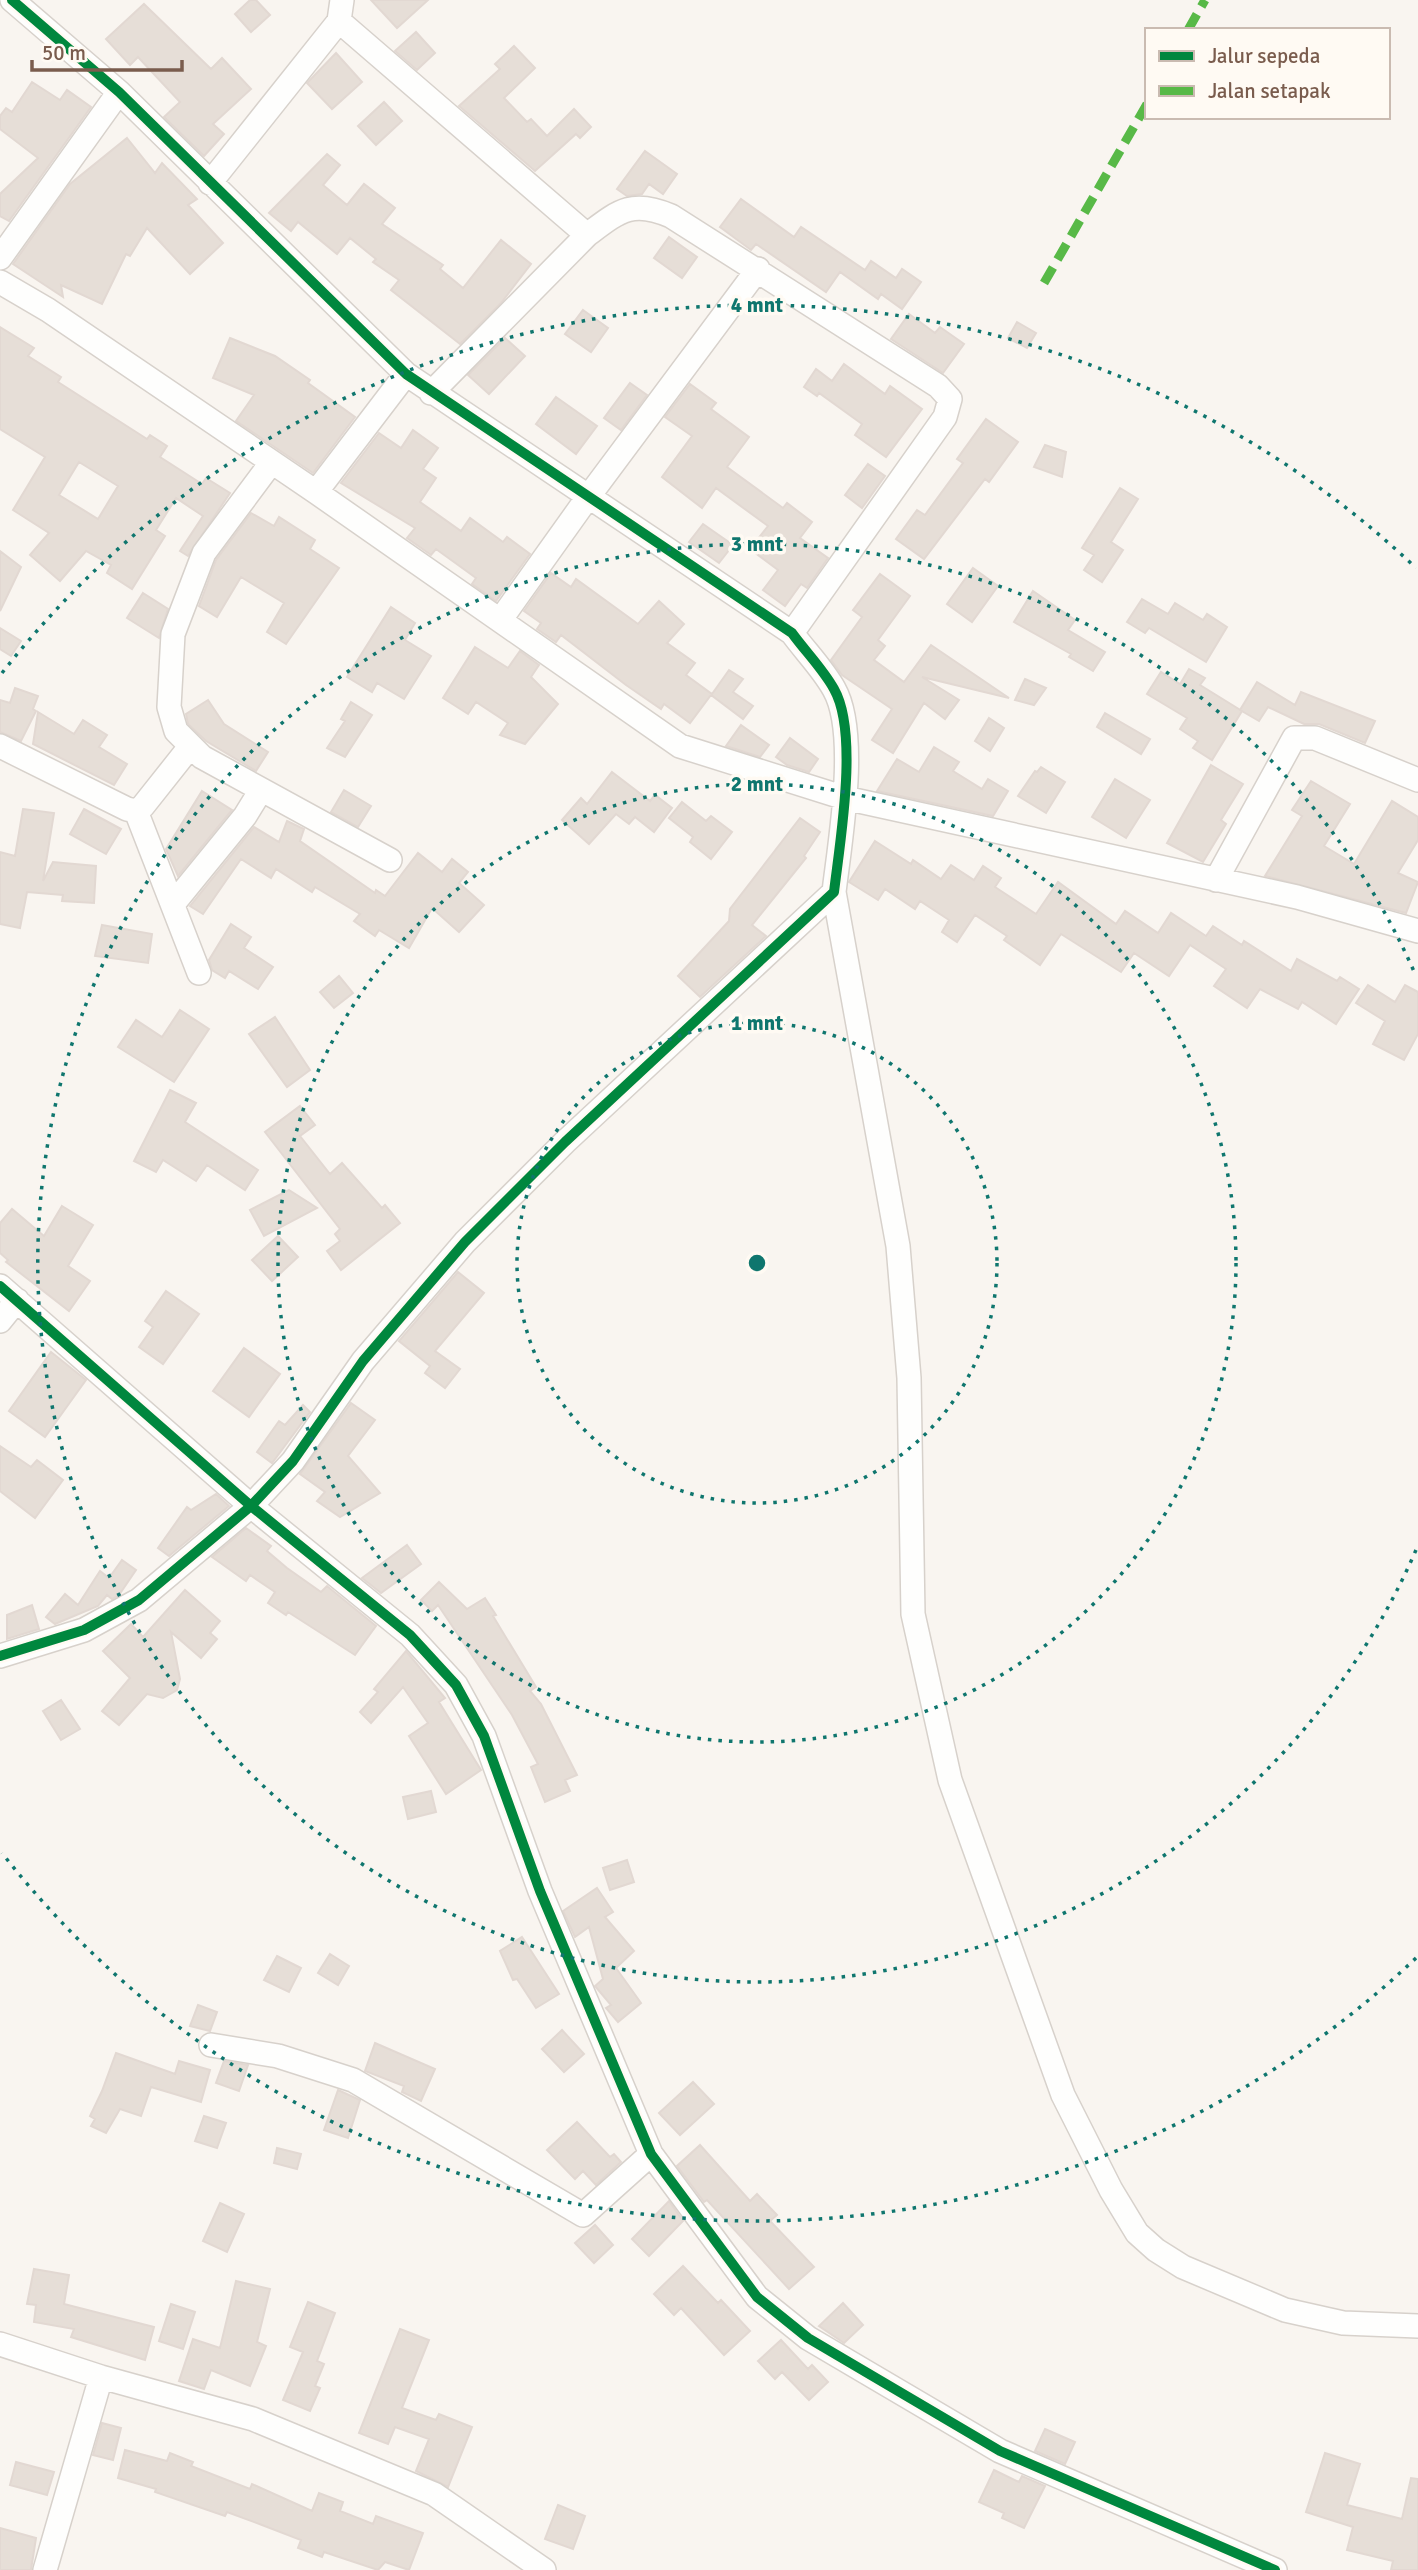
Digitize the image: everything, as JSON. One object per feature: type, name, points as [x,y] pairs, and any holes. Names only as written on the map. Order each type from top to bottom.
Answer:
[{"type":"street","points":[[12,0],[119,92],[406,374],[580,507],[792,633],[835,690],[845,729],[845,798],[834,891],[898,1246],[909,1378],[914,1614],[950,1780],[1063,2095],[1111,2190],[1137,2233],[1156,2250],[1183,2267],[1285,2310],[1343,2323],[1418,2326]]},
{"type":"street","points":[[210,183],[341,10],[587,235]]},
{"type":"street","points":[[0,258],[119,92]]},
{"type":"street","points":[[431,393],[587,235],[624,209],[654,209],[758,269],[937,386],[950,399],[946,417],[792,633]]},
{"type":"street","points":[[501,620],[580,507],[758,269]]},
{"type":"street","points":[[0,282],[48,310],[316,492],[680,746],[845,798],[1297,897],[1418,930]]},
{"type":"street","points":[[316,492],[406,374]]},
{"type":"street","points":[[271,463],[204,553],[173,634],[169,707],[176,731],[189,748],[390,860]]},
{"type":"street","points":[[1216,880],[1294,738],[1315,738],[1418,780]]},
{"type":"street","points":[[0,746],[136,811]]},
{"type":"street","points":[[136,811],[189,748]]},
{"type":"street","points":[[174,903],[245,816],[261,790]]},
{"type":"street","points":[[136,811],[199,973]]},
{"type":"street","points":[[0,1656],[83,1630],[139,1600],[251,1506],[293,1461],[363,1361],[465,1242],[565,1142],[834,891]]},
{"type":"street","points":[[0,1321],[8,1293],[251,1506],[410,1635],[436,1661],[469,1705],[484,1736],[540,1891],[651,2154],[757,2297],[808,2339],[1000,2451],[1275,2570]]},
{"type":"street","points":[[211,2045],[278,2056],[353,2080],[583,2215],[651,2154]]},
{"type":"street","points":[[0,2344],[101,2377],[253,2419],[434,2494],[544,2570]]},
{"type":"street","points":[[45,2570],[101,2377]]},
{"type":"building","points":[[250,0],[256,0],[270,15],[251,32],[235,14]]},
{"type":"building","points":[[371,0],[428,0],[397,28]]},
{"type":"building","points":[[144,4],[211,69],[222,58],[251,89],[213,124],[224,134],[204,156],[164,117],[180,102],[138,57],[130,65],[106,39]]},
{"type":"building","points":[[416,32],[435,53],[417,70],[395,51]]},
{"type":"building","points":[[514,46],[535,68],[504,98],[527,122],[531,119],[547,136],[574,109],[591,127],[580,138],[576,134],[535,171],[459,106],[500,69],[495,64]]},
{"type":"building","points":[[336,53],[362,82],[332,109],[307,83]]},
{"type":"building","points":[[32,82],[60,100],[67,90],[91,107],[9,221],[0,216],[0,194],[38,158],[0,129],[0,116],[6,108],[12,112]]},
{"type":"building","points":[[384,102],[402,121],[376,145],[358,126]]},
{"type":"building","points":[[127,138],[155,173],[162,163],[197,199],[188,205],[223,243],[190,274],[147,228],[130,256],[126,254],[102,304],[61,285],[63,297],[13,264],[70,184]]},
{"type":"building","points":[[645,151],[677,174],[663,194],[649,184],[642,194],[627,196],[617,189]]},
{"type":"building","points":[[327,154],[340,165],[323,185],[347,205],[364,184],[395,208],[382,224],[443,265],[440,269],[463,288],[501,240],[531,264],[501,303],[460,344],[391,290],[399,280],[373,262],[376,259],[350,238],[337,254],[298,222],[291,231],[269,213]]},
{"type":"building","points":[[741,199],[794,237],[801,227],[865,270],[871,261],[896,278],[902,269],[921,282],[902,309],[881,294],[878,299],[840,272],[826,292],[756,244],[751,250],[720,227]]},
{"type":"building","points":[[669,237],[697,257],[682,278],[654,258]]},
{"type":"building","points":[[583,310],[608,328],[591,352],[565,334]]},
{"type":"building","points":[[909,314],[935,333],[940,327],[964,344],[943,373],[891,339]]},
{"type":"building","points":[[1017,322],[1036,333],[1027,348],[1008,338]]},
{"type":"building","points":[[0,327],[34,348],[28,356],[61,377],[58,382],[147,439],[150,435],[167,446],[160,457],[202,484],[206,478],[230,493],[188,556],[180,551],[203,516],[176,498],[156,530],[165,536],[132,589],[107,573],[111,565],[86,551],[60,581],[30,555],[49,533],[13,510],[45,457],[0,429]],"holes":[[[79,462],[118,486],[98,519],[59,495]]]},
{"type":"building","points":[[230,338],[275,356],[310,380],[308,383],[355,417],[313,473],[236,421],[254,395],[213,378]]},
{"type":"building","points":[[505,338],[525,356],[489,394],[468,375]]},
{"type":"building","points":[[844,364],[885,394],[890,386],[922,409],[886,457],[855,435],[862,424],[819,393],[817,396],[804,387],[816,369],[832,381]]},
{"type":"building","points":[[630,383],[647,395],[621,430],[604,418]]},
{"type":"building","points":[[690,384],[716,403],[711,409],[749,437],[727,467],[783,508],[787,503],[812,522],[800,538],[828,558],[807,588],[801,584],[785,606],[763,590],[778,570],[750,549],[768,526],[716,488],[702,508],[662,477],[692,436],[665,417]]},
{"type":"building","points":[[556,397],[597,426],[576,454],[536,424]]},
{"type":"building","points":[[986,419],[1018,442],[989,482],[985,479],[924,559],[896,539],[917,510],[925,515],[963,463],[957,459]]},
{"type":"building","points":[[413,430],[438,448],[423,469],[436,478],[420,502],[461,531],[470,518],[503,542],[507,537],[530,554],[496,601],[472,584],[476,578],[436,549],[431,555],[407,538],[415,528],[341,483],[379,433],[401,448]]},
{"type":"building","points":[[1045,445],[1066,452],[1062,477],[1034,467]]},
{"type":"building","points":[[868,464],[885,476],[862,508],[845,495]]},
{"type":"building","points":[[1120,488],[1138,499],[1111,542],[1123,550],[1102,582],[1084,570],[1094,555],[1082,548]]},
{"type":"building","points":[[251,513],[274,526],[279,517],[315,540],[310,549],[339,568],[286,644],[267,632],[284,603],[241,577],[217,617],[199,606],[216,560]]},
{"type":"building","points":[[703,524],[733,545],[719,563],[689,542]]},
{"type":"building","points":[[0,551],[21,567],[0,611]]},
{"type":"building","points":[[973,568],[998,586],[972,622],[947,604]]},
{"type":"building","points":[[551,573],[571,587],[576,579],[638,624],[659,601],[684,624],[667,643],[695,663],[686,675],[712,694],[729,670],[743,679],[733,692],[753,706],[743,719],[711,695],[690,723],[664,704],[661,709],[561,635],[556,642],[537,629],[541,623],[524,611]]},
{"type":"building","points":[[880,574],[910,596],[878,640],[885,646],[874,660],[904,682],[931,645],[1009,698],[922,677],[959,700],[945,719],[924,703],[893,753],[872,740],[892,709],[842,675],[831,660],[862,617],[853,610]]},
{"type":"building","points":[[1033,591],[1075,620],[1068,630],[1105,652],[1093,671],[1069,657],[1071,654],[1014,622]]},
{"type":"building","points":[[143,593],[168,609],[159,638],[127,618]]},
{"type":"building","points":[[1142,599],[1168,614],[1175,603],[1203,620],[1207,614],[1227,627],[1206,662],[1149,628],[1145,633],[1127,622]]},
{"type":"building","points":[[391,607],[415,623],[405,640],[431,656],[404,699],[377,683],[372,692],[347,677]]},
{"type":"building","points":[[0,628],[21,641],[11,656],[0,649]]},
{"type":"building","points":[[475,647],[508,668],[520,651],[539,665],[531,677],[558,704],[525,744],[500,735],[508,723],[476,702],[468,714],[443,698]]},
{"type":"building","points":[[1189,669],[1205,678],[1200,685],[1242,711],[1212,760],[1193,748],[1198,741],[1180,729],[1187,718],[1147,694],[1161,672],[1180,684]]},
{"type":"building","points":[[1025,679],[1046,688],[1034,705],[1015,700]]},
{"type":"building","points":[[1257,682],[1295,705],[1301,692],[1375,721],[1365,743],[1319,724],[1304,724],[1268,707],[1259,721],[1240,710]]},
{"type":"building","points":[[15,688],[38,696],[33,709],[36,711],[21,741],[0,732],[0,700],[10,703]]},
{"type":"building","points":[[208,700],[224,724],[268,752],[256,771],[206,741],[188,724],[186,714]]},
{"type":"building","points":[[351,702],[372,715],[345,757],[327,748],[345,721],[341,719]]},
{"type":"building","points":[[38,712],[74,734],[83,720],[107,735],[99,747],[127,764],[114,785],[33,744]]},
{"type":"building","points":[[1105,713],[1150,739],[1141,754],[1097,727]]},
{"type":"building","points":[[989,718],[1004,728],[990,751],[975,741]]},
{"type":"building","points":[[741,725],[769,745],[760,757],[726,746]]},
{"type":"building","points":[[790,738],[818,759],[809,772],[787,765],[776,757]]},
{"type":"building","points":[[934,747],[959,762],[953,771],[982,789],[988,779],[1008,791],[993,816],[877,791],[897,759],[919,772]]},
{"type":"building","points":[[1211,765],[1243,784],[1221,820],[1226,824],[1203,862],[1167,843]]},
{"type":"building","points":[[1041,767],[1065,782],[1046,813],[1018,796],[1035,771]]},
{"type":"building","points":[[612,772],[650,801],[655,795],[672,808],[654,832],[635,817],[629,824],[616,814],[589,844],[562,820],[581,798],[587,804]]},
{"type":"building","points":[[1115,779],[1150,800],[1126,838],[1092,817]]},
{"type":"building","points":[[1311,781],[1350,804],[1324,846],[1354,864],[1392,801],[1418,817],[1418,840],[1398,873],[1418,882],[1406,913],[1265,876],[1302,816],[1292,810]]},
{"type":"building","points":[[344,790],[371,806],[358,827],[331,812]]},
{"type":"building","points":[[202,791],[232,810],[178,876],[166,849]]},
{"type":"building","points":[[682,802],[706,821],[711,816],[732,832],[711,859],[690,842],[693,837],[669,818]]},
{"type":"building","points":[[23,809],[54,813],[43,881],[53,862],[96,866],[94,903],[62,901],[63,895],[27,892],[20,928],[0,924],[0,852],[15,856]]},
{"type":"building","points":[[84,809],[121,829],[106,854],[70,834]]},
{"type":"building","points":[[800,818],[820,832],[804,856],[806,858],[752,925],[766,936],[700,997],[678,976],[729,921],[730,909]]},
{"type":"building","points":[[287,821],[304,829],[300,841],[375,893],[376,890],[385,896],[418,853],[442,872],[452,859],[468,872],[459,883],[484,905],[459,932],[432,908],[409,948],[379,930],[375,936],[354,921],[360,914],[315,887],[312,892],[276,869],[271,878],[241,859],[203,914],[190,906],[254,827],[279,842]]},
{"type":"building","points":[[875,841],[911,864],[913,860],[941,879],[951,865],[974,880],[983,866],[1001,878],[995,887],[1036,914],[1058,882],[1116,924],[1125,911],[1158,933],[1171,913],[1206,936],[1213,926],[1242,945],[1244,941],[1291,971],[1297,959],[1337,981],[1340,977],[1359,989],[1336,1024],[1302,1002],[1298,1009],[1260,989],[1247,1008],[1214,986],[1226,969],[1190,945],[1169,976],[1134,953],[1121,972],[1061,934],[1040,965],[1004,940],[1007,936],[975,915],[957,942],[942,932],[949,920],[920,901],[915,909],[885,889],[878,900],[849,882]]},
{"type":"building","points":[[231,924],[251,937],[244,948],[273,967],[258,989],[229,971],[225,978],[212,970],[209,960]]},
{"type":"building","points":[[102,925],[152,934],[148,963],[95,956]]},
{"type":"building","points":[[339,976],[353,993],[334,1008],[320,992]]},
{"type":"building","points":[[1368,985],[1395,1002],[1405,985],[1418,992],[1418,1034],[1404,1060],[1373,1044],[1385,1021],[1356,1003]]},
{"type":"building","points":[[180,1010],[209,1029],[174,1082],[118,1047],[136,1020],[162,1037]]},
{"type":"building","points":[[275,1017],[310,1070],[287,1087],[249,1034]]},
{"type":"building","points":[[170,1090],[196,1103],[185,1122],[258,1170],[245,1190],[207,1165],[196,1181],[163,1160],[156,1172],[134,1161]]},
{"type":"building","points":[[300,1106],[315,1125],[300,1136],[330,1174],[342,1163],[382,1208],[385,1205],[400,1223],[341,1270],[327,1251],[340,1241],[335,1234],[340,1229],[265,1132]]},
{"type":"building","points":[[289,1190],[317,1208],[264,1236],[250,1210]]},
{"type":"building","points":[[62,1206],[93,1225],[68,1266],[90,1281],[69,1311],[6,1262],[8,1260],[0,1253],[0,1223],[12,1209],[44,1236]]},
{"type":"building","points":[[278,1236],[298,1257],[272,1281],[252,1260]]},
{"type":"building","points":[[458,1272],[484,1293],[435,1351],[460,1369],[445,1388],[425,1373],[430,1366],[399,1341]]},
{"type":"building","points":[[166,1291],[199,1314],[163,1364],[139,1347],[153,1327],[145,1321]]},
{"type":"building","points":[[244,1348],[280,1374],[249,1417],[213,1391]]},
{"type":"building","points":[[51,1352],[86,1380],[45,1437],[9,1411]]},
{"type":"building","points":[[351,1403],[375,1420],[348,1456],[380,1493],[340,1517],[317,1501],[325,1492],[300,1474]]},
{"type":"building","points":[[303,1405],[310,1412],[272,1463],[257,1452],[279,1421],[285,1425]]},
{"type":"building","points":[[0,1446],[31,1467],[37,1460],[63,1480],[35,1518],[0,1491]]},
{"type":"building","points":[[216,1494],[229,1506],[169,1556],[158,1548],[187,1507],[191,1510]]},
{"type":"building","points":[[246,1528],[271,1546],[267,1551],[287,1568],[321,1592],[327,1586],[376,1626],[355,1655],[288,1612],[286,1615],[268,1603],[275,1592],[250,1575],[246,1581],[212,1557]]},
{"type":"building","points":[[407,1545],[421,1564],[381,1593],[362,1578]]},
{"type":"building","points":[[122,1560],[136,1570],[119,1595],[112,1599],[107,1595],[98,1606],[55,1624],[46,1617],[65,1594],[78,1605],[100,1571],[109,1578]]},
{"type":"building","points":[[439,1582],[467,1609],[485,1598],[496,1615],[493,1616],[536,1687],[530,1691],[541,1704],[577,1775],[565,1780],[570,1791],[545,1802],[531,1767],[538,1764],[512,1715],[438,1605],[432,1611],[421,1600]]},
{"type":"building","points":[[185,1590],[220,1621],[210,1633],[217,1639],[201,1658],[171,1632],[180,1679],[177,1690],[163,1698],[147,1694],[119,1725],[102,1711],[130,1678],[103,1651],[131,1624],[143,1637]]},
{"type":"building","points":[[32,1605],[39,1629],[7,1639],[7,1615]]},
{"type":"building","points":[[406,1651],[445,1698],[439,1702],[481,1770],[446,1794],[409,1736],[428,1723],[403,1687],[371,1723],[360,1712],[378,1692],[374,1689]]},
{"type":"building","points":[[61,1700],[80,1729],[61,1740],[43,1711]]},
{"type":"building","points":[[431,1791],[436,1812],[408,1819],[403,1797]]},
{"type":"building","points":[[627,1860],[634,1882],[610,1890],[603,1868]]},
{"type":"building","points":[[597,1888],[613,1912],[605,1917],[634,1951],[616,1968],[641,2003],[618,2022],[606,2008],[611,2005],[595,1986],[603,1979],[589,1927],[575,1937],[563,1911]]},
{"type":"building","points":[[522,1937],[559,1994],[536,2008],[517,1979],[513,1980],[500,1951]]},
{"type":"building","points":[[330,1954],[349,1966],[338,1985],[318,1973]]},
{"type":"building","points":[[277,1956],[301,1968],[289,1992],[264,1980]]},
{"type":"building","points":[[198,2005],[217,2012],[210,2031],[190,2026]]},
{"type":"building","points":[[562,2030],[584,2054],[564,2072],[542,2049]]},
{"type":"building","points":[[375,2043],[435,2069],[421,2101],[402,2092],[404,2086],[365,2071]]},
{"type":"building","points":[[116,2053],[175,2074],[179,2061],[210,2070],[201,2102],[151,2087],[141,2116],[120,2109],[106,2133],[91,2126],[95,2119],[90,2116]]},
{"type":"building","points":[[224,2061],[248,2065],[239,2091],[216,2083]]},
{"type":"building","points":[[693,2082],[714,2104],[680,2135],[659,2113]]},
{"type":"building","points":[[338,2090],[360,2100],[348,2138],[324,2130]]},
{"type":"building","points":[[204,2116],[226,2123],[217,2148],[195,2141]]},
{"type":"building","points":[[577,2122],[610,2157],[614,2154],[621,2162],[596,2185],[583,2171],[575,2179],[547,2150]]},
{"type":"building","points":[[700,2145],[750,2201],[757,2194],[777,2215],[770,2221],[814,2267],[789,2289],[707,2200],[704,2202],[677,2166]]},
{"type":"building","points":[[277,2148],[301,2154],[297,2169],[274,2163]]},
{"type":"building","points":[[669,2201],[683,2221],[649,2256],[632,2239]]},
{"type":"building","points":[[220,2203],[244,2214],[227,2252],[203,2241]]},
{"type":"building","points":[[595,2225],[613,2245],[594,2263],[575,2243]]},
{"type":"building","points":[[683,2266],[718,2303],[721,2300],[750,2331],[724,2355],[681,2308],[674,2315],[654,2294]]},
{"type":"building","points":[[34,2269],[69,2275],[64,2304],[154,2327],[145,2360],[71,2337],[74,2329],[34,2322],[36,2305],[27,2304]]},
{"type":"building","points":[[236,2281],[270,2289],[257,2342],[266,2346],[250,2386],[211,2370],[204,2389],[179,2381],[193,2339],[220,2348]]},
{"type":"building","points":[[308,2302],[335,2313],[317,2361],[324,2364],[315,2386],[320,2388],[310,2411],[283,2400],[303,2352],[290,2347]]},
{"type":"building","points":[[843,2303],[863,2325],[844,2343],[819,2326]]},
{"type":"building","points":[[171,2304],[195,2312],[183,2349],[159,2341]]},
{"type":"building","points":[[400,2329],[429,2340],[402,2408],[436,2420],[439,2414],[472,2427],[448,2487],[416,2471],[429,2439],[395,2427],[388,2444],[359,2433]]},
{"type":"building","points":[[781,2340],[808,2369],[812,2365],[828,2382],[809,2400],[782,2372],[775,2379],[758,2361]]},
{"type":"building","points":[[102,2423],[121,2428],[113,2460],[93,2455]]},
{"type":"building","points":[[1045,2429],[1075,2442],[1065,2464],[1035,2451]]},
{"type":"building","points":[[125,2450],[167,2461],[170,2453],[193,2462],[191,2466],[250,2489],[252,2484],[312,2511],[319,2493],[343,2502],[340,2511],[373,2524],[376,2516],[423,2533],[409,2570],[385,2562],[378,2570],[324,2552],[322,2557],[298,2548],[301,2540],[227,2512],[225,2516],[155,2492],[156,2489],[118,2478]]},
{"type":"building","points":[[1325,2453],[1360,2464],[1347,2505],[1402,2519],[1411,2478],[1418,2479],[1418,2570],[1391,2570],[1393,2561],[1347,2550],[1353,2527],[1306,2512]]},
{"type":"building","points":[[16,2462],[54,2472],[47,2495],[10,2485]]},
{"type":"building","points":[[994,2470],[1019,2482],[1022,2476],[1045,2486],[1024,2528],[1002,2518],[1004,2513],[979,2502]]},
{"type":"building","points":[[558,2505],[585,2516],[573,2549],[545,2539]]},
{"type":"building","points":[[0,2528],[36,2538],[31,2570],[0,2570]]},
{"type":"marked path","points":[[1189,28],[1205,0]]},
{"type":"marked path","points":[[1044,283],[1145,107]]},
{"type":"cycle path","points":[[0,1656],[84,1630],[139,1600],[251,1506],[293,1461],[363,1361],[465,1242],[565,1142],[834,892],[847,759],[841,708],[834,689],[792,633],[406,374],[119,92],[12,0]]},
{"type":"cycle path","points":[[0,1286],[251,1506],[410,1635],[456,1685],[484,1736],[540,1891],[651,2154],[757,2297],[808,2338],[1000,2451],[1275,2570]]}]
